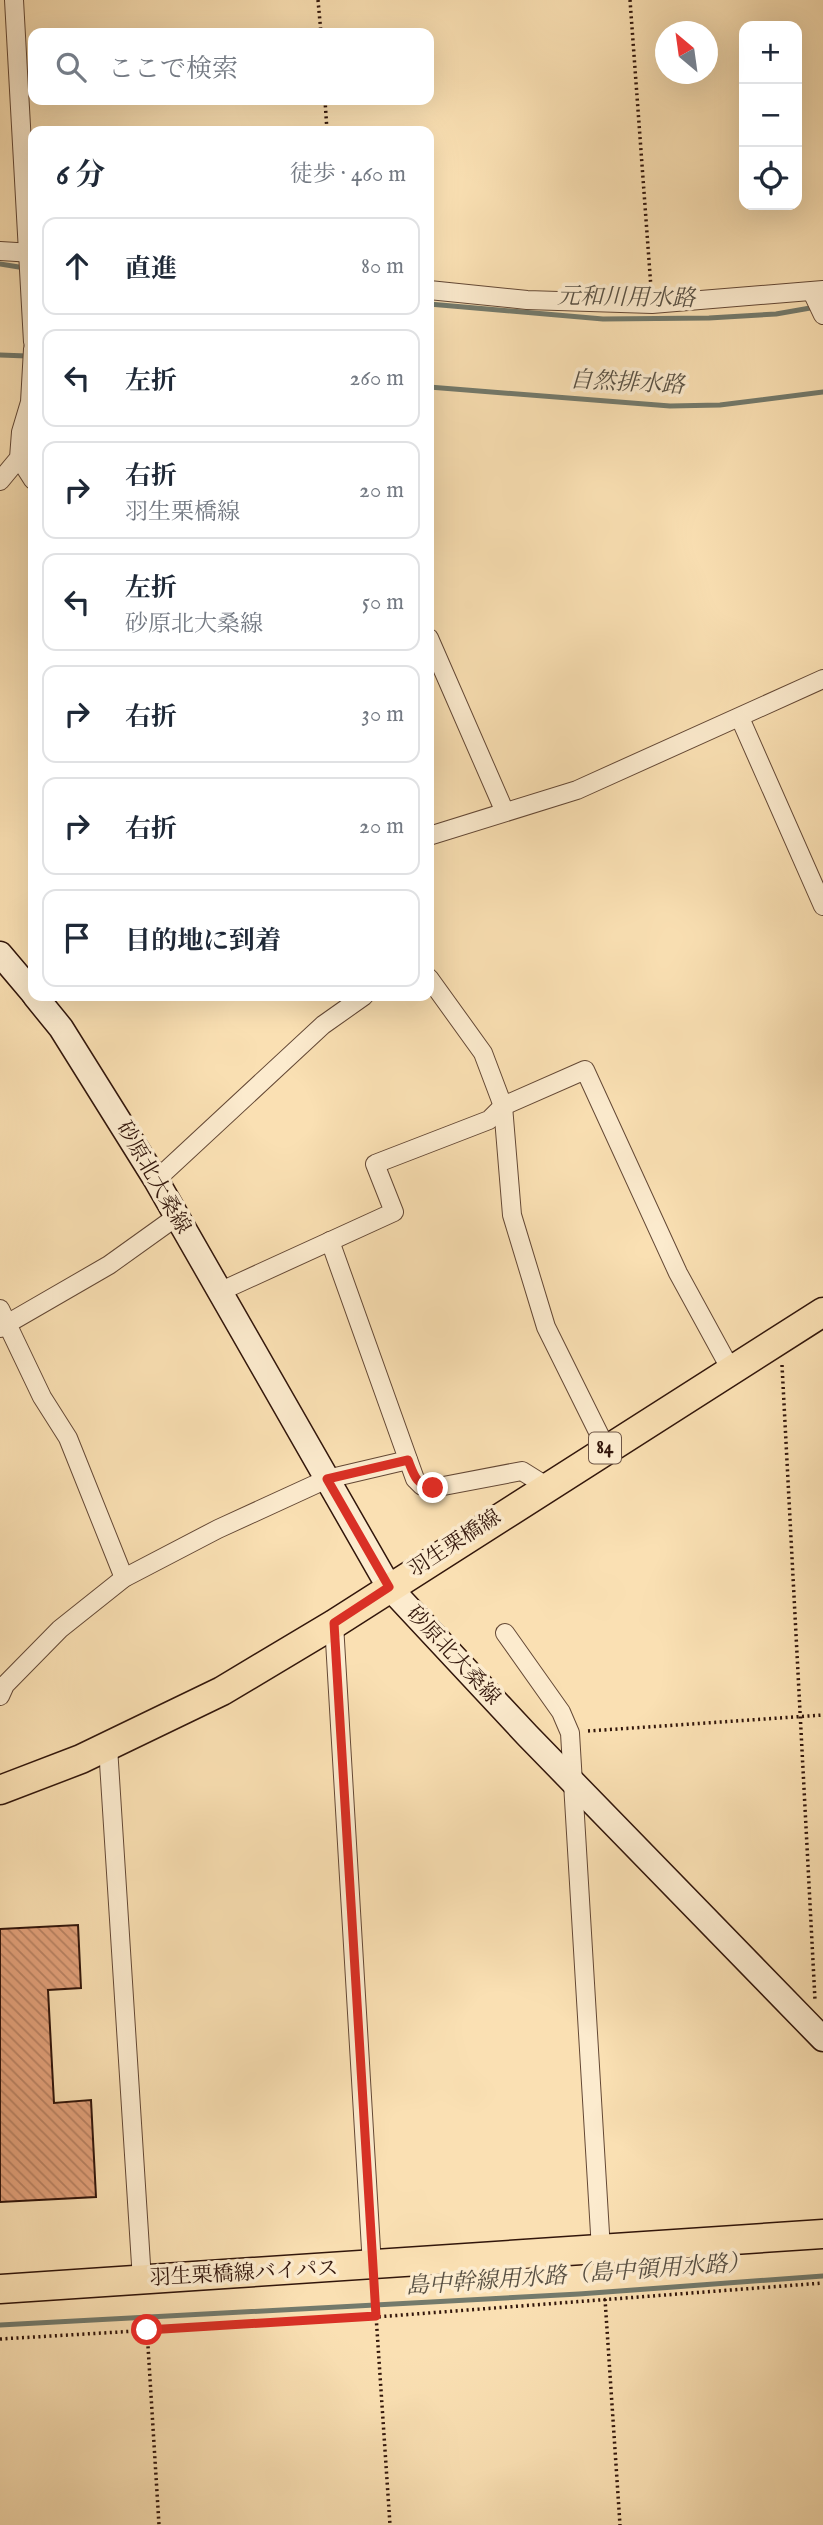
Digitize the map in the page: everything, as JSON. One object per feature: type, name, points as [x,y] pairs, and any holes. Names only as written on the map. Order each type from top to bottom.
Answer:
[{"type":"main road","name":"砂原北大桑線","points":[[0,954],[28,982]]},
{"type":"main road","name":"砂原北大桑線","points":[[42,1001],[156,1180],[389,1587],[571,1781],[820,2036]]},
{"type":"main road","name":"羽生栗橋線","points":[[0,1790],[107,1747],[222,1691],[334,1623],[823,1312]]},
{"type":"main road","name":"羽生栗橋線バイパス","points":[[0,2288],[372,2266],[823,2234]]},
{"type":"street","points":[[14,0],[28,208]]},
{"type":"street","points":[[0,251],[28,253]]},
{"type":"street","points":[[434,291],[527,300],[652,304],[818,291],[823,316]]},
{"type":"street","points":[[0,481],[19,458],[21,432],[28,409]]},
{"type":"street","points":[[19,458],[28,472]]},
{"type":"street","points":[[434,649],[504,810]]},
{"type":"street","points":[[434,834],[504,810],[577,790],[823,680]]},
{"type":"street","points":[[740,718],[823,906]]},
{"type":"street","points":[[434,985],[483,1053],[503,1106],[512,1215],[546,1327],[606,1448]]},
{"type":"street","points":[[156,1180],[323,1025],[357,1001]]},
{"type":"street","points":[[219,1292],[394,1212],[375,1164],[489,1120],[503,1106],[585,1070],[678,1273],[731,1370]]},
{"type":"street","points":[[124,1578],[68,1438],[42,1397],[2,1320],[109,1265],[176,1217]]},
{"type":"street","points":[[330,1241],[415,1479],[422,1486],[433,1488],[522,1471],[546,1486]]},
{"type":"street","points":[[0,1696],[5,1685],[60,1629],[124,1578],[218,1529],[327,1479],[408,1460]]},
{"type":"street","points":[[334,1623],[372,2266]]},
{"type":"street","points":[[505,1633],[561,1712],[570,1733],[600,2250]]},
{"type":"street","points":[[107,1747],[142,2280]]},
{"type":"path","points":[[318,0],[321,28]]},
{"type":"path","points":[[630,0],[652,304]]},
{"type":"path","points":[[325,105],[327,126]]},
{"type":"path","points":[[781,1338],[798,1717],[820,2036]]},
{"type":"path","points":[[570,1733],[823,1715]]},
{"type":"path","points":[[372,2266],[390,2525]]},
{"type":"path","points":[[0,2339],[376,2316],[823,2283]]},
{"type":"path","points":[[605,2299],[620,2525]]},
{"type":"path","points":[[147,2330],[159,2525]]},
{"type":"building","points":[[78,1925],[81,1988],[48,1990],[54,2103],[91,2100],[96,2197],[0,2202],[0,1929]]},
{"type":"waterway","name":"元和川用水路","points":[[0,264],[25,268]]},
{"type":"waterway","name":"元和川用水路","points":[[434,304],[603,319],[709,318],[776,314],[816,307]]},
{"type":"waterway","name":"自然排水路","points":[[0,355],[27,356]]},
{"type":"waterway","name":"自然排水路","points":[[434,387],[670,406],[720,405],[823,392]]},
{"type":"waterway","name":"島中幹線用水路（島中領用水路）","points":[[0,2325],[579,2294],[823,2276]]},
{"type":"route","points":[[147,2330],[376,2316],[343,1809],[334,1623],[389,1587],[327,1479],[367,1467],[408,1460],[415,1479],[422,1486],[433,1488]]}]
